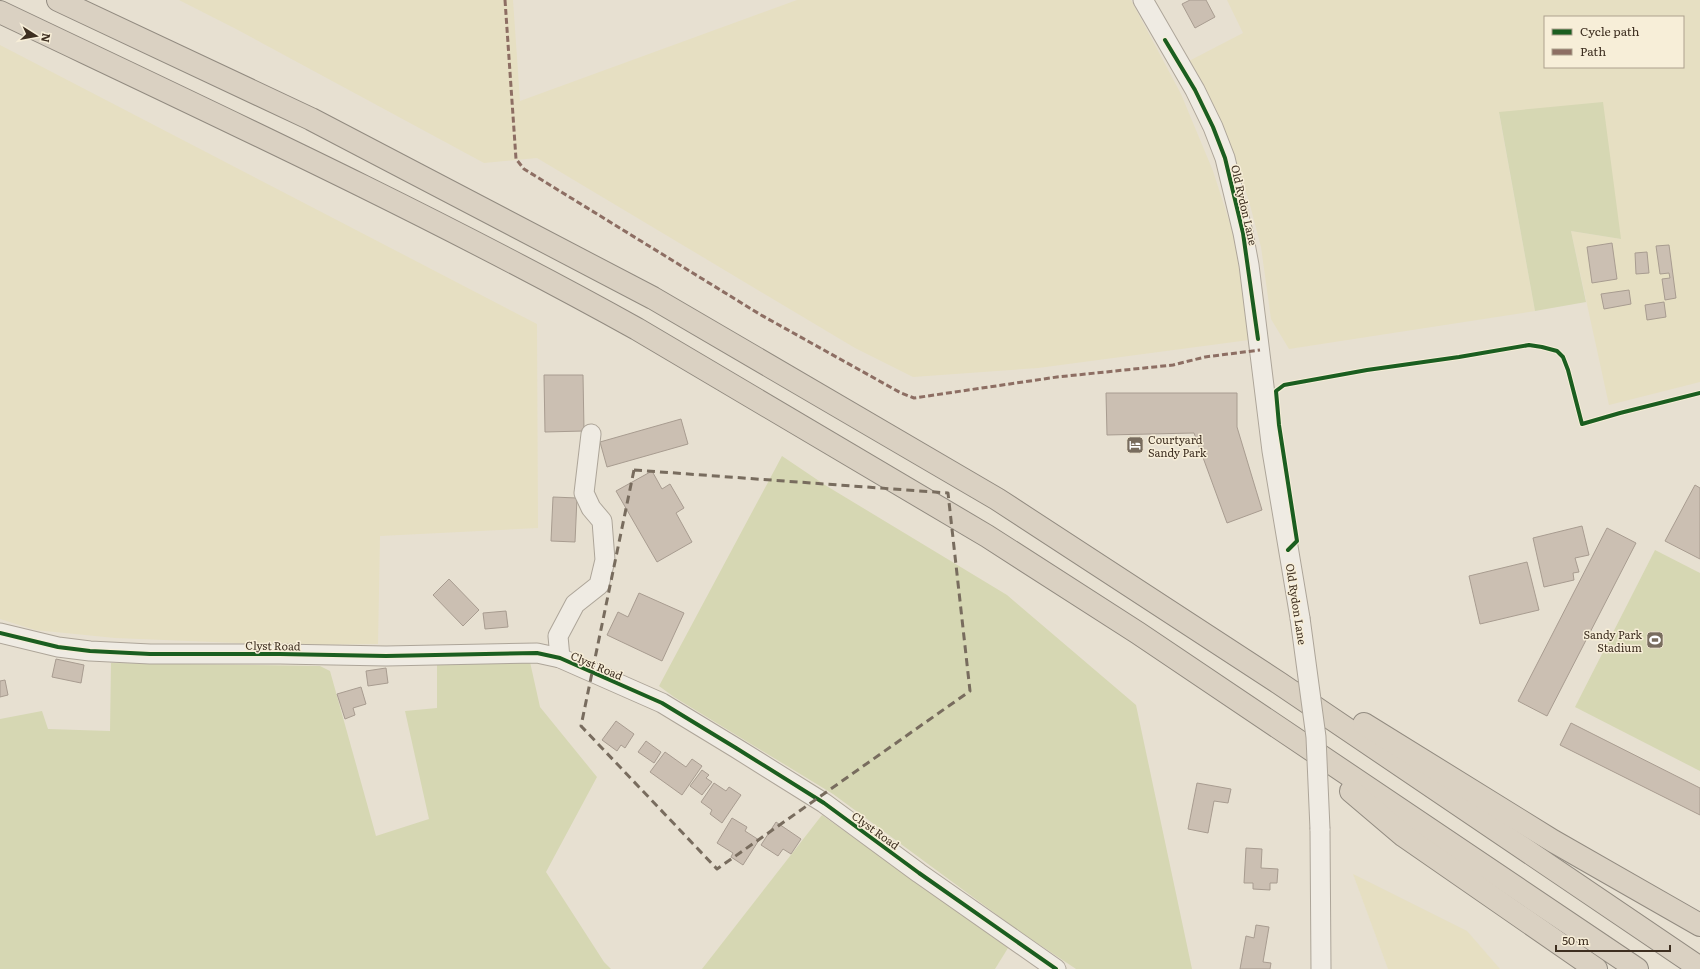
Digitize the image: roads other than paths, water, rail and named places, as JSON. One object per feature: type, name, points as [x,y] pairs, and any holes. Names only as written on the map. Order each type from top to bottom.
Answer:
[{"type":"highway","points":[[58,0],[311,120],[653,298],[997,499],[1279,683],[1700,968]]},
{"type":"highway","points":[[0,12],[301,155],[572,293],[637,329],[987,536],[1138,633],[1637,969]]},
{"type":"highway","points":[[1279,683],[1329,703],[1553,841],[1700,925]]},
{"type":"highway","points":[[1271,722],[1404,836],[1596,969]]},
{"type":"street","name":"Old Rydon Lane","points":[[1143,0],[1195,90],[1213,127],[1225,158],[1243,233],[1272,451],[1300,618],[1316,737],[1320,829],[1321,969]]},
{"type":"street","points":[[560,658],[558,636],[575,604],[599,584],[605,560],[602,521],[591,508],[584,493],[591,434]]},
{"type":"street","name":"Clyst Road","points":[[0,633],[58,647],[113,652],[386,656],[537,653],[560,658],[662,703],[824,803],[919,873],[1056,969]]},
{"type":"place","name":"Courtyard Sandy Park","points":[[1135,445]]},
{"type":"place","name":"Sandy Park Stadium","points":[[1655,640]]}]
